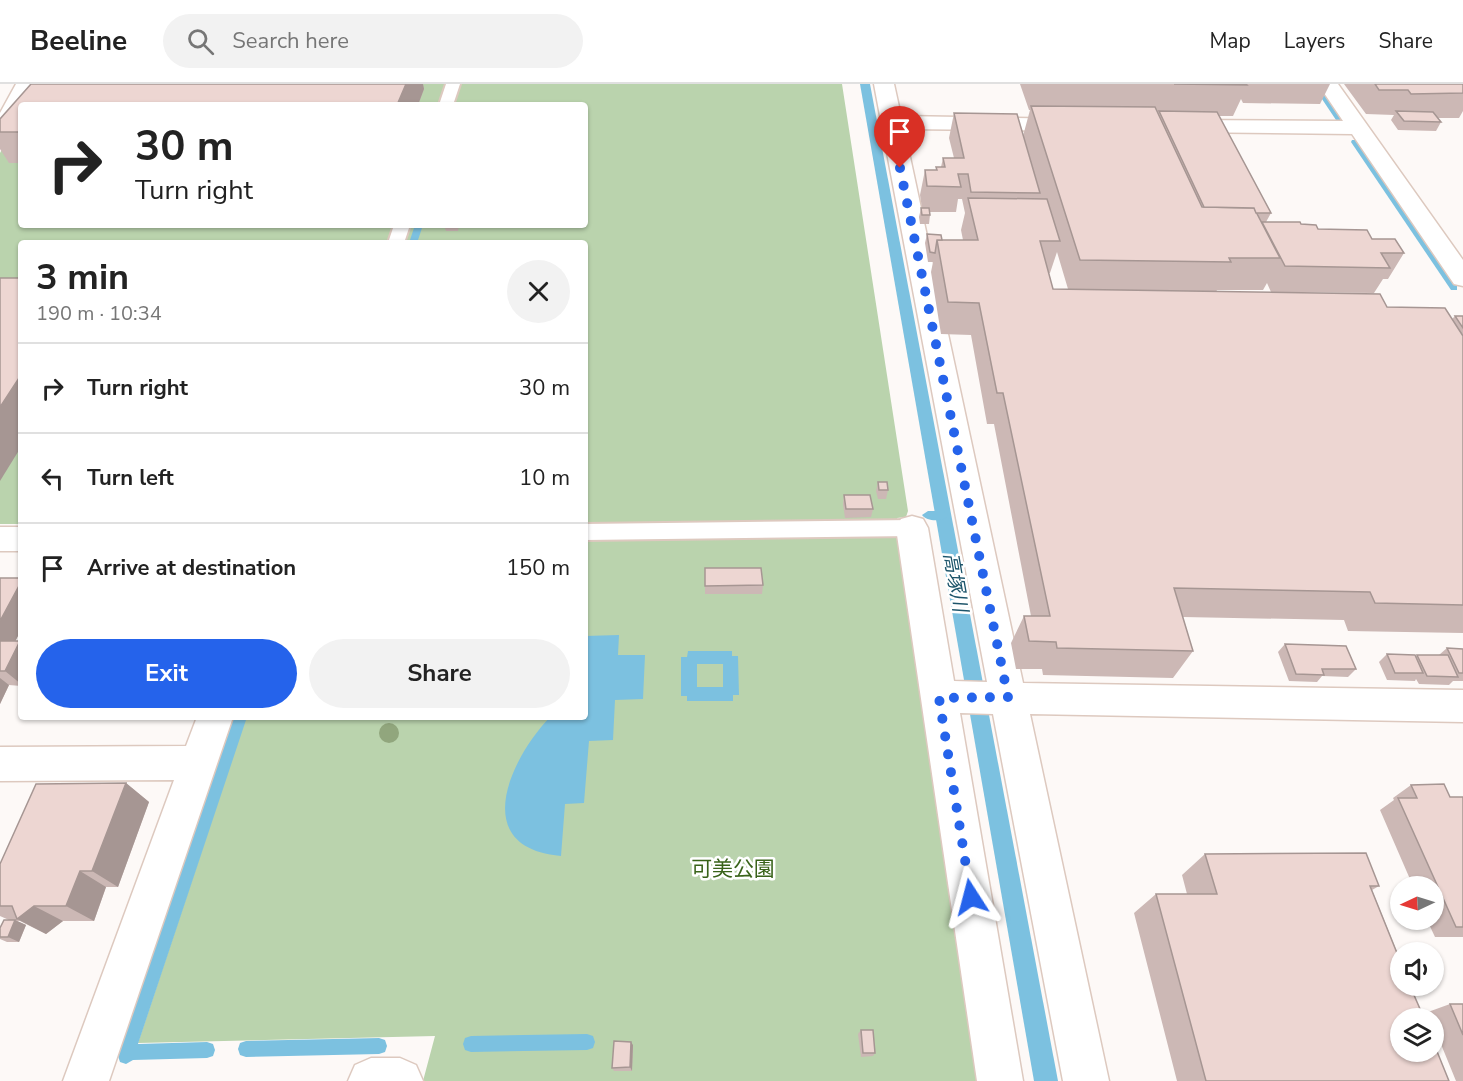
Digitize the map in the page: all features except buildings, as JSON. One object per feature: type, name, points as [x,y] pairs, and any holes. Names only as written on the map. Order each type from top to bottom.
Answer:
[{"type":"street","points":[[0,132],[26,84]]},
{"type":"street","points":[[884,84],[1003,697],[1086,1081]]},
{"type":"street","points":[[1328,84],[1463,278]]},
{"type":"street","points":[[891,122],[1090,125]]},
{"type":"street","points":[[1160,126],[1359,128]]},
{"type":"street","points":[[912,528],[947,698],[1000,1081]]},
{"type":"street","points":[[0,539],[18,539]]},
{"type":"street","points":[[947,698],[1003,697],[1463,706]]},
{"type":"street","points":[[86,1081],[213,720]]},
{"type":"street","points":[[0,764],[198,763]]},
{"type":"street","points":[[371,1081],[400,1081]]},
{"type":"lane","points":[[447,102],[453,84]]},
{"type":"lane","points":[[588,532],[912,528]]},
{"type":"green space","name":"可美公園","points":[[37,84],[842,84],[908,511],[906,517],[897,518],[980,1081],[423,1081],[435,1036],[138,1043],[245,720],[588,720],[588,240],[18,240],[18,524],[0,524],[0,153],[18,120],[18,228],[588,228],[588,102],[28,102]]},
{"type":"water","name":"高塚川","points":[[860,84],[870,84],[1058,1081],[1034,1081]]},
{"type":"water","points":[[619,635],[618,655],[645,655],[643,699],[615,700],[613,740],[589,741],[584,803],[565,804],[561,856],[532,849],[515,837],[506,820],[506,800],[511,778],[521,756],[548,720],[588,720],[588,636]]},
{"type":"water","points":[[688,651],[732,651],[732,656],[738,656],[739,695],[733,695],[733,701],[687,701],[687,696],[681,696],[681,657],[687,657]],"holes":[[[697,664],[723,664],[723,687],[697,687]]]},
{"type":"waterway","points":[[1316,84],[1341,121]]},
{"type":"waterway","points":[[1355,142],[1454,288]]},
{"type":"waterway","points":[[414,240],[418,228]]},
{"type":"waterway","points":[[928,515],[943,515]]},
{"type":"waterway","points":[[127,1052],[239,720]]},
{"type":"waterway","points":[[471,1044],[587,1042]]},
{"type":"waterway","points":[[246,1049],[379,1046]]},
{"type":"waterway","points":[[127,1052],[207,1050]]},
{"type":"waterway","points":[[126,1056],[127,1052]]},
{"type":"route","points":[[900,168],[1008,697],[939,698],[971,897]]}]
